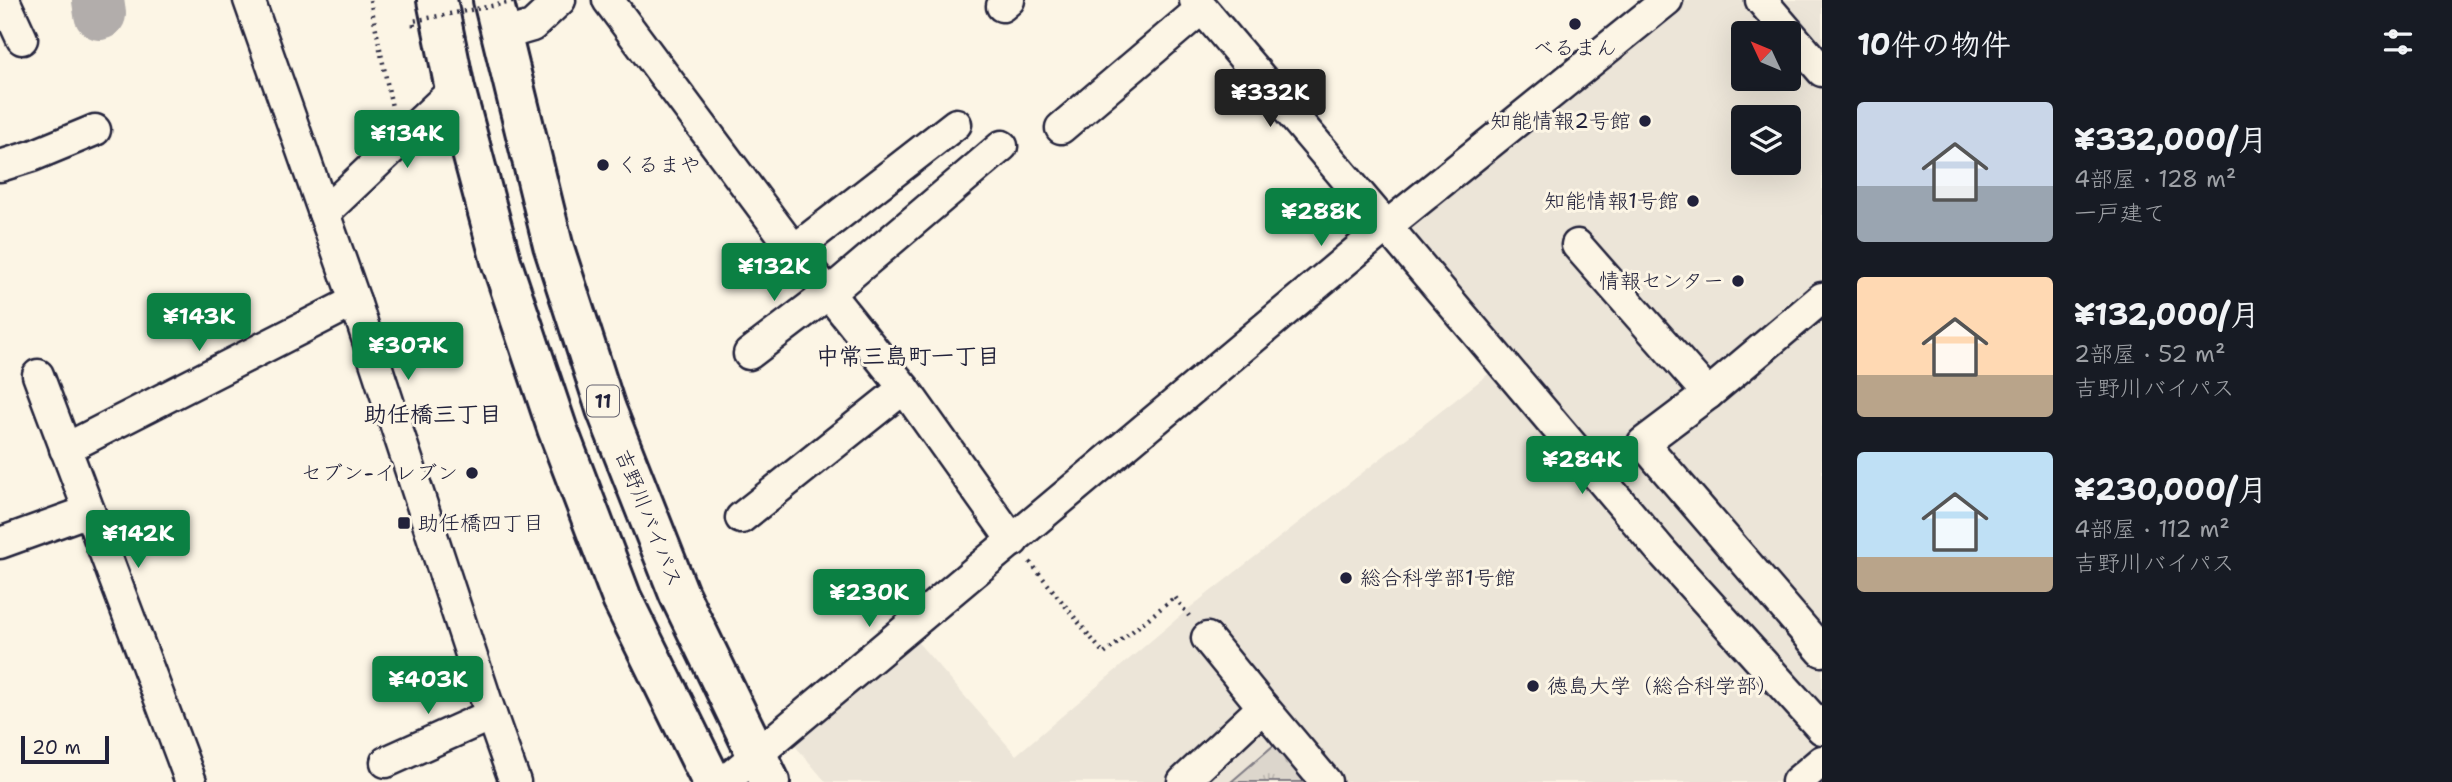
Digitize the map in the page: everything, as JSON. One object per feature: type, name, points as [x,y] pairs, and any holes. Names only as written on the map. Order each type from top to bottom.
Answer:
[{"type":"highway","points":[[426,13],[455,89],[501,261],[557,428],[622,599],[712,782]]},
{"type":"highway","name":"吉野川バイパス","points":[[497,17],[553,245],[606,409],[679,594],[763,769]]},
{"type":"street","points":[[4,0],[22,39]]},
{"type":"street","points":[[250,0],[355,301],[515,782]]},
{"type":"street","points":[[497,17],[531,26],[560,0]]},
{"type":"street","points":[[608,0],[794,250],[904,388],[1013,541]]},
{"type":"street","points":[[724,782],[763,769],[1013,541],[1386,227],[1667,0]]},
{"type":"street","points":[[1761,0],[1819,61]]},
{"type":"street","points":[[1061,128],[1198,4],[1663,553],[1822,729]]},
{"type":"street","points":[[324,213],[455,89]]},
{"type":"street","points":[[794,250],[956,124]]},
{"type":"street","points":[[0,166],[32,156],[94,130]]},
{"type":"street","points":[[749,354],[829,293],[1002,146]]},
{"type":"street","points":[[1577,245],[1708,394]]},
{"type":"street","points":[[1822,298],[1708,394],[1643,443],[1822,651]]},
{"type":"street","points":[[65,449],[355,301]]},
{"type":"street","points":[[38,375],[191,782]]},
{"type":"street","points":[[741,518],[904,388]]},
{"type":"street","points":[[0,543],[89,511]]},
{"type":"street","points":[[1208,638],[1326,782]]},
{"type":"street","points":[[1183,782],[1263,707]]},
{"type":"street","points":[[394,774],[491,715]]},
{"type":"street","points":[[1797,782],[1822,761]]},
{"type":"path","points":[[370,0],[400,142]]},
{"type":"path","points":[[426,13],[413,21],[523,0]]},
{"type":"path","points":[[1013,541],[1104,654],[1175,597],[1208,638]]},
{"type":"shaded area","points":[[1678,0],[1822,0],[1822,782],[826,782],[791,741],[914,638],[1016,755],[1192,606],[1509,358],[1400,230]]},
{"type":"green space","points":[[1274,745],[1305,782],[1231,782]]},
{"type":"waterway","points":[[98,0],[100,14]]},
{"type":"place","name":"べるまん","points":[[1575,24]]},
{"type":"place","name":"知能情報2号館","points":[[1645,121]]},
{"type":"place","name":"くるまや","points":[[603,165]]},
{"type":"place","name":"知能情報1号館","points":[[1693,201]]},
{"type":"place","name":"情報センター","points":[[1738,281]]},
{"type":"place","name":"セブン-イレブン","points":[[472,473]]},
{"type":"place","name":"助任橋四丁目","points":[[404,523]]},
{"type":"place","name":"総合科学部1号館","points":[[1346,578]]},
{"type":"place","name":"徳島大学（総合科学部）","points":[[1533,686]]},
{"type":"district","name":"中常三島町一丁目","points":[[908,356]]},
{"type":"district","name":"助任橋三丁目","points":[[433,414]]}]
